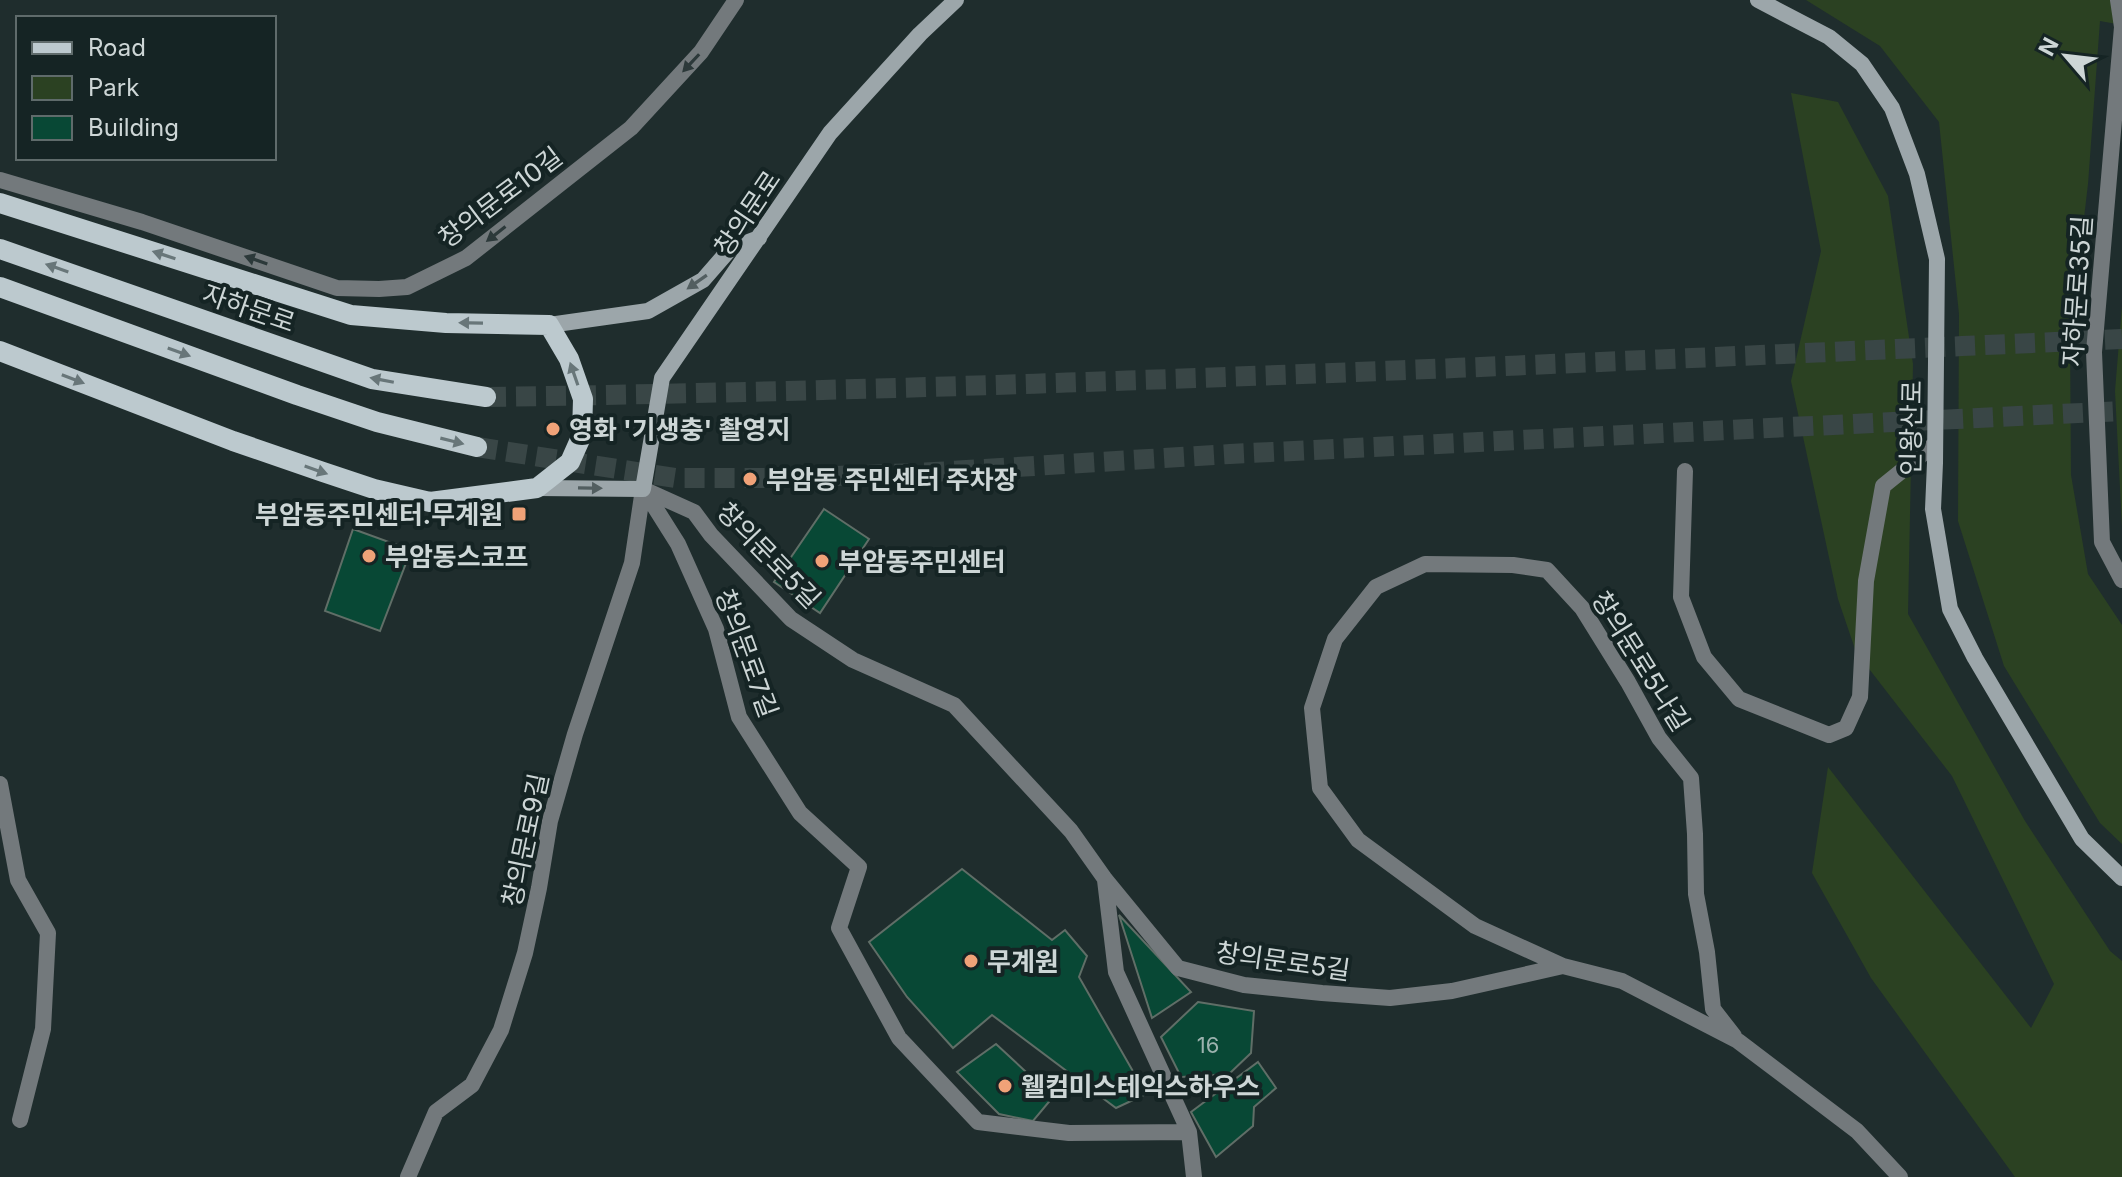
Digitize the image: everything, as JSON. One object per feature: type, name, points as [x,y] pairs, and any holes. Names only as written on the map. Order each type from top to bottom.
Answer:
[{"type":"main road","points":[[0,203],[351,315],[446,323],[549,325],[569,359],[583,399],[582,435],[570,462],[537,488],[430,502],[374,489],[233,441],[0,351]]},
{"type":"main road","name":"자하문로","points":[[0,249],[372,379],[486,397]]},
{"type":"main road","points":[[0,287],[350,413],[477,447]]},
{"type":"street","name":"창의문로10길","points":[[0,180],[142,222],[337,288],[407,287],[466,258],[631,128],[701,52],[736,0]]},
{"type":"street","name":"창의문로","points":[[643,489],[662,378],[830,133],[920,34],[956,0]]},
{"type":"street","name":"인왕산로","points":[[1758,0],[1829,37],[1862,64],[1892,108],[1917,174],[1937,259],[1933,509],[1950,609],[1975,658],[2082,839],[2122,878]]},
{"type":"street","name":"자하문로35길","points":[[2118,0],[2122,27],[2094,352],[2102,542],[2122,580]]},
{"type":"street","points":[[549,325],[648,311],[703,280],[730,249],[759,238]]},
{"type":"street","points":[[1685,471],[1681,597],[1704,657],[1739,699],[1829,735],[1846,728],[1860,697],[1866,581],[1883,486],[1935,444]]},
{"type":"street","points":[[537,488],[643,489]]},
{"type":"street","name":"창의문로5길","points":[[643,489],[694,512],[711,535],[791,619],[853,660],[954,705],[1071,831],[1105,879],[1178,968],[1244,985],[1390,998],[1452,991],[1563,966],[1622,981],[1738,1041],[1857,1131],[1900,1177]]},
{"type":"street","name":"창의문로7길","points":[[643,489],[678,544],[716,629],[739,717],[800,813],[859,867],[839,928],[899,1038],[978,1122],[1069,1133],[1189,1132]]},
{"type":"street","name":"창의문로9길","points":[[408,1177],[436,1112],[472,1085],[501,1030],[525,953],[550,821],[575,734],[632,563],[643,489]]},
{"type":"street","name":"창의문로5나길","points":[[1563,966],[1475,926],[1358,840],[1320,788],[1312,708],[1335,639],[1376,587],[1425,564],[1513,565],[1547,570],[1582,608],[1659,738],[1691,778],[1696,894],[1707,952],[1713,1009],[1738,1041]]},
{"type":"street","points":[[0,784],[18,880],[48,933],[43,1029],[20,1120]]},
{"type":"street","points":[[1105,879],[1116,972],[1189,1132],[1194,1177]]},
{"type":"green space","points":[[1806,0],[2122,0],[2122,25],[2100,21],[2088,184],[2070,337],[2071,475],[2088,574],[2122,625],[2122,844],[2100,823],[2004,666],[1958,521],[1959,314],[1939,122],[1880,46]]},
{"type":"green space","points":[[1791,93],[1838,102],[1888,196],[1913,364],[1908,614],[2025,821],[2110,951],[2122,961],[2122,1177],[2015,1177],[1871,978],[1812,873],[1828,767],[2031,1028],[2054,984],[1952,776],[1856,652],[1838,599],[1791,381],[1821,251]]},
{"type":"green space","points":[[2122,306],[2122,527],[2115,391]]},
{"type":"building","points":[[824,509],[869,539],[820,613],[774,582]]},
{"type":"building","points":[[353,529],[411,550],[380,631],[325,611]]},
{"type":"building","points":[[962,869],[1052,940],[1065,930],[1087,956],[1079,977],[1146,1094],[1116,1108],[992,1015],[953,1048],[907,997],[869,942]]},
{"type":"building","points":[[1119,915],[1191,992],[1152,1018]]},
{"type":"building","points":[[1198,1002],[1254,1011],[1251,1053],[1229,1074],[1181,1077],[1161,1037]]},
{"type":"building","points":[[996,1044],[1053,1097],[1033,1121],[999,1114],[957,1072]]},
{"type":"building","points":[[1258,1062],[1276,1088],[1254,1107],[1253,1126],[1216,1157],[1191,1112]]},
{"type":"tunnel","points":[[486,397],[1100,381],[2122,339]]},
{"type":"tunnel","points":[[477,447],[675,478],[781,478],[2122,411]]},
{"type":"place","name":"영화 '기생충' 촬영지","points":[[553,429]]},
{"type":"place","name":"부암동 주민센터 주차장","points":[[750,479]]},
{"type":"place","name":"부암동주민센터.무계원","points":[[519,514]]},
{"type":"place","name":"부암동스코프","points":[[369,556]]},
{"type":"place","name":"부암동주민센터","points":[[822,561]]},
{"type":"place","name":"무계원","points":[[971,961]]},
{"type":"place","name":"웰컴미스테익스하우스","points":[[1005,1086]]}]
